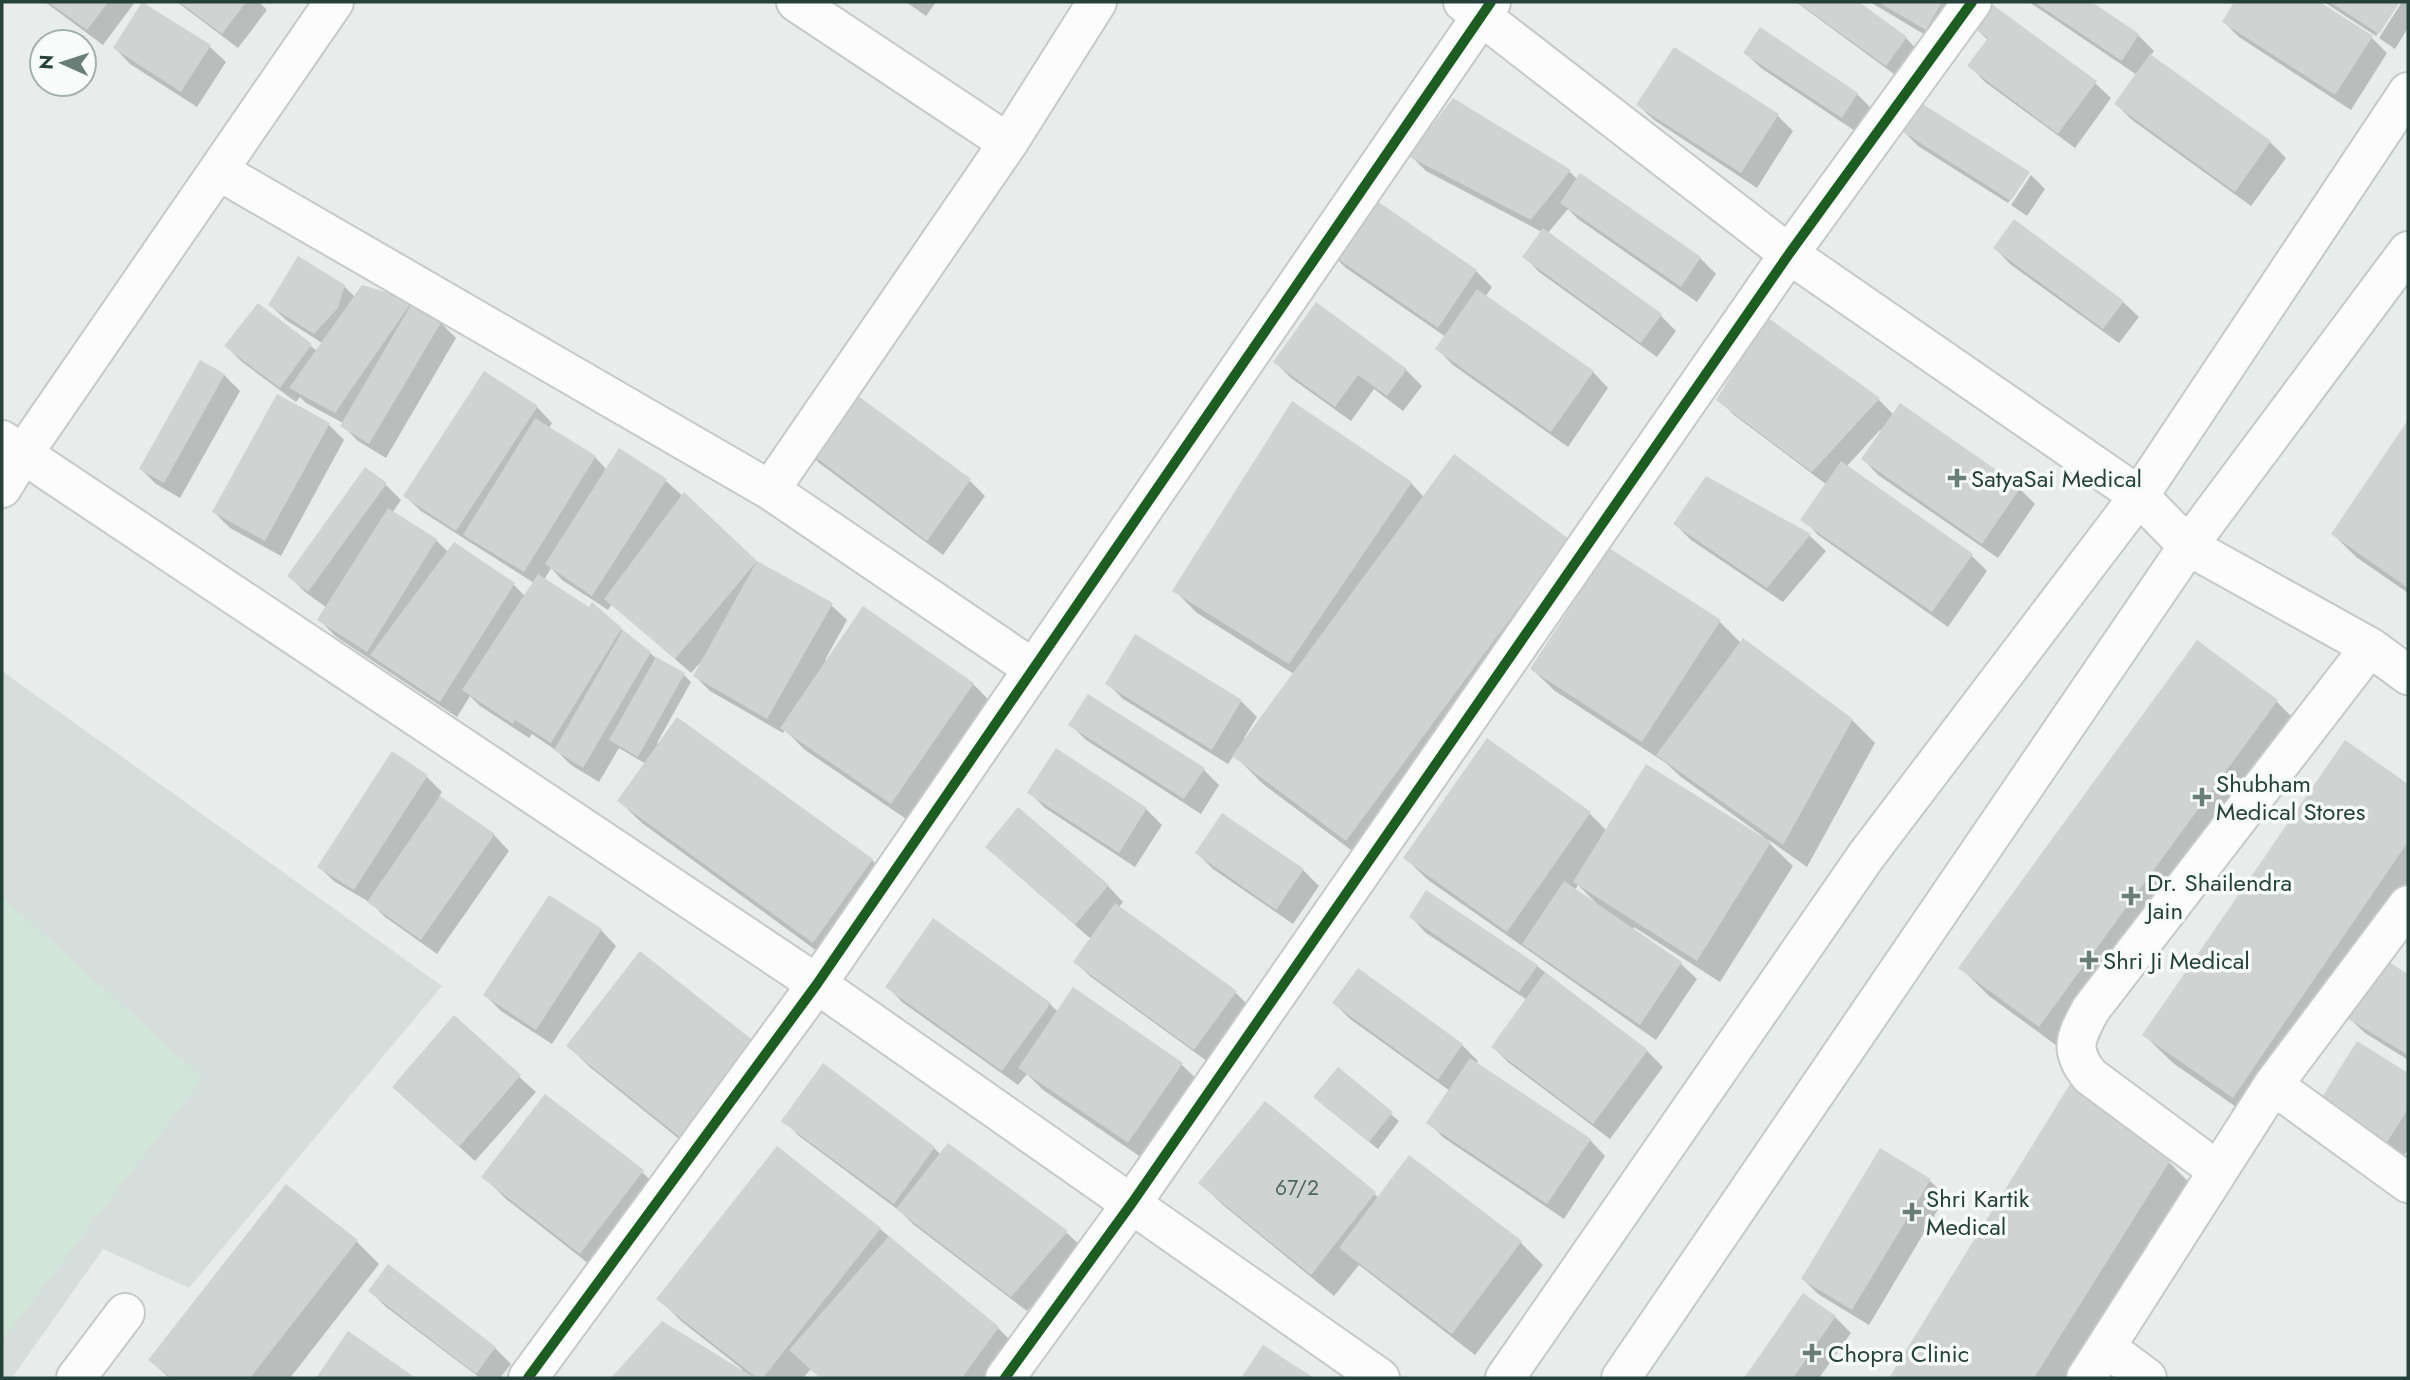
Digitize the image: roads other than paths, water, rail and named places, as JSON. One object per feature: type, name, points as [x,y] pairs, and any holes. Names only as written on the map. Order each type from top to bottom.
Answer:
[{"type":"street","points":[[2,488],[12,447],[219,171],[334,2]]},
{"type":"street","points":[[796,2],[1008,143]]},
{"type":"street","points":[[770,490],[1008,143],[1097,2]]},
{"type":"street","points":[[1005,1378],[1132,1202],[1789,254],[1972,2]]},
{"type":"street","points":[[528,1378],[817,984],[1479,6],[1789,254],[2139,496],[2188,546],[2370,647],[2408,675]]},
{"type":"street","points":[[1505,1378],[1866,856],[2139,496],[2408,92]]},
{"type":"street","points":[[219,171],[770,490],[1032,668]]},
{"type":"street","points":[[1621,1378],[2188,546],[2408,251]]},
{"type":"street","points":[[12,447],[817,984],[1380,1378]]},
{"type":"street","points":[[2218,1171],[2090,1076],[2077,1061],[2075,1047],[2079,1032],[2091,1009],[2370,647]]},
{"type":"street","points":[[2147,1378],[2096,1363],[2273,1085],[2408,905]]},
{"type":"street","points":[[2273,1085],[2408,1183]]},
{"type":"street","points":[[76,1378],[125,1313]]},
{"type":"place","name":"SatyaSai Medical","points":[[1957,478]]},
{"type":"place","name":"Shubham Medical Stores","points":[[2202,797]]},
{"type":"place","name":"Dr. Shailendra Jain","points":[[2131,896]]},
{"type":"place","name":"Shri Ji Medical","points":[[2089,960]]},
{"type":"place","name":"Shri Kartik Medical","points":[[1912,1212]]},
{"type":"place","name":"Chopra Clinic","points":[[1812,1353]]}]
